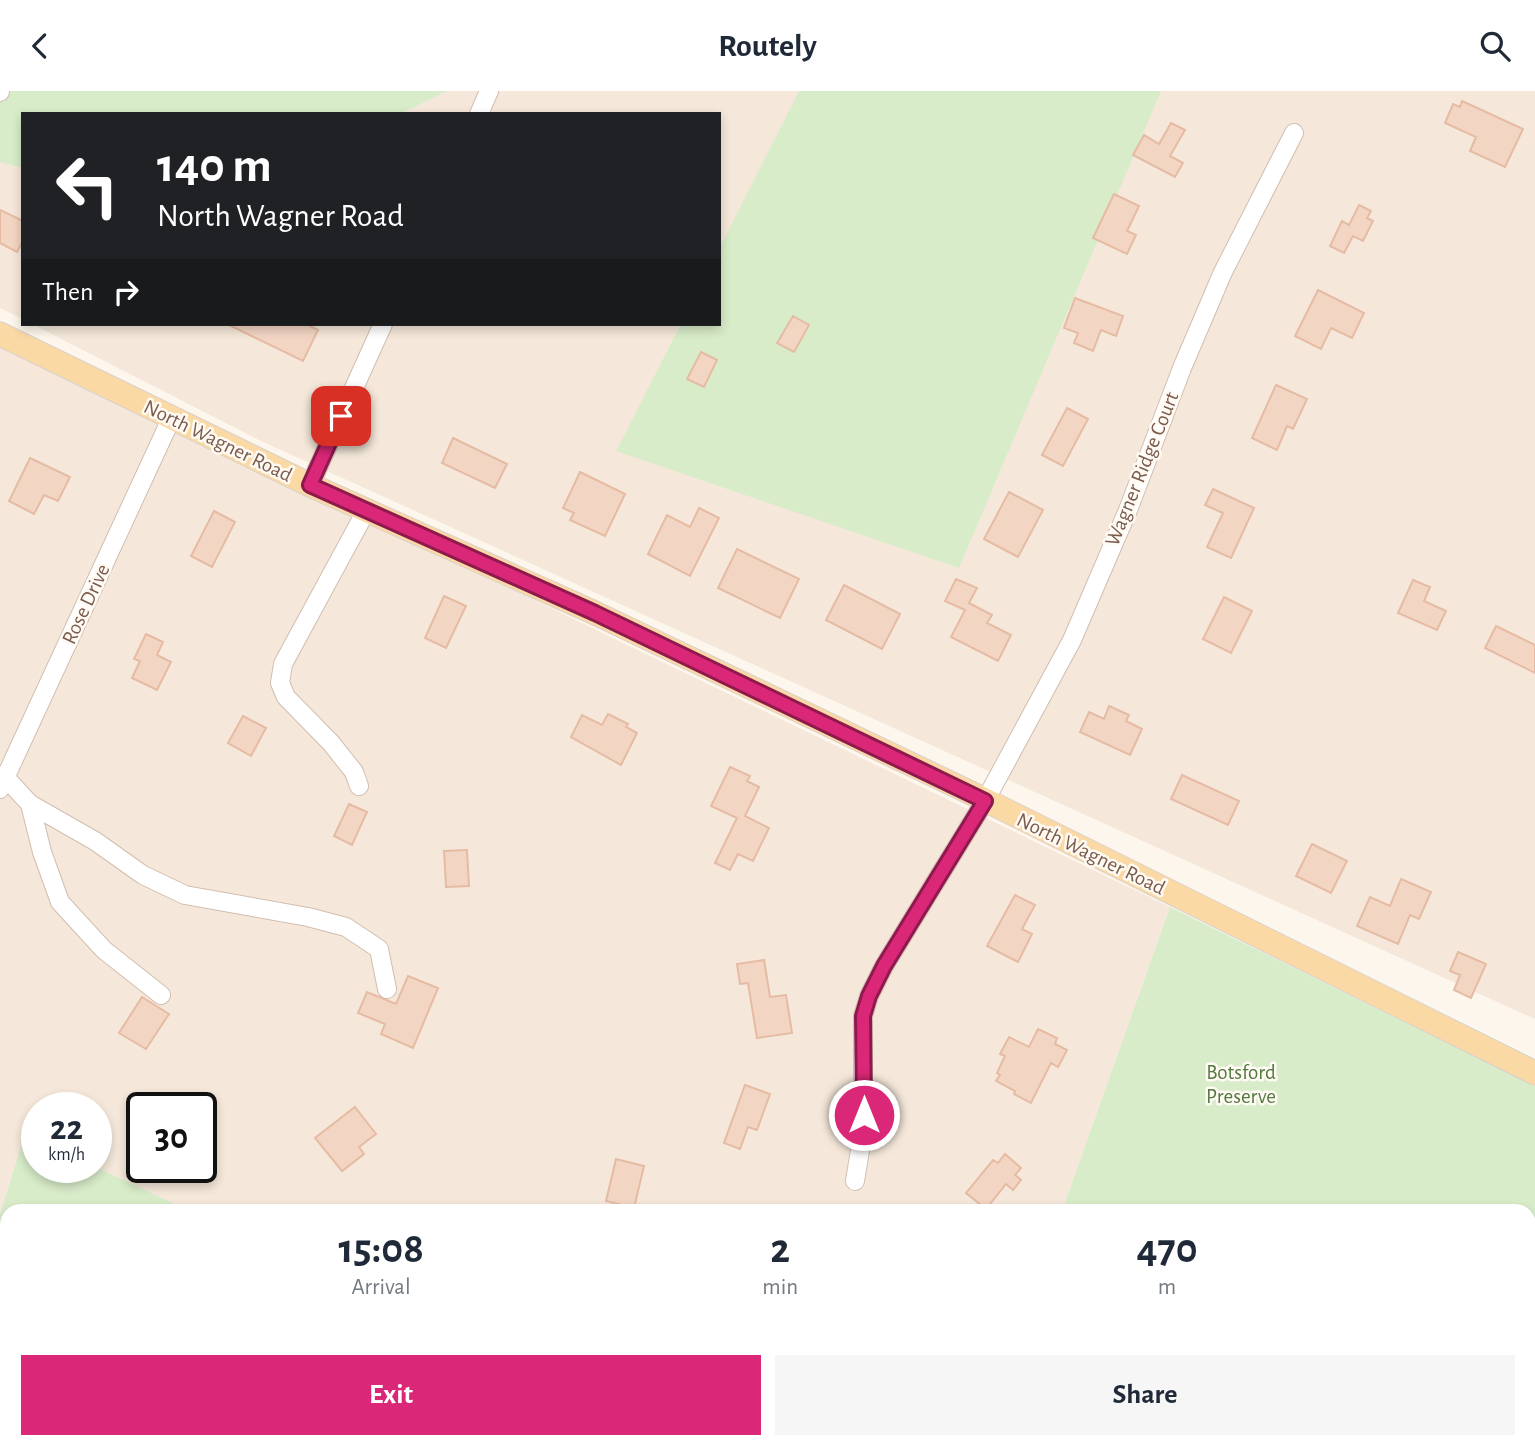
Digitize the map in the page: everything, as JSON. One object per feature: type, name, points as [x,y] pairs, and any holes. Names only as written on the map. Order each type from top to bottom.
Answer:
[{"type":"main road","name":"North Wagner Road","points":[[0,334],[310,485],[595,613],[985,801],[1535,1073]]},
{"type":"street","points":[[480,112],[489,91]]},
{"type":"street","name":"Wagner Ridge Court","points":[[855,1181],[863,1132],[863,1016],[869,996],[884,966],[985,801],[1072,640],[1128,510],[1182,368],[1223,272],[1294,133]]},
{"type":"street","points":[[310,485],[382,326]]},
{"type":"street","name":"Rose Drive","points":[[3,783],[171,419]]},
{"type":"street","points":[[359,786],[354,772],[331,743],[292,703],[280,683],[284,664],[366,511]]},
{"type":"street","points":[[3,783],[30,804],[95,841],[143,875],[185,895],[308,917],[346,927],[379,949],[387,989]]},
{"type":"street","points":[[30,804],[42,852],[61,902],[104,950],[161,995]]},
{"type":"shaded area","points":[[0,91],[1535,91],[1535,1019],[263,442],[36,326],[721,326],[721,112],[21,112],[21,318],[0,308]]},
{"type":"shaded area","points":[[0,342],[1170,907],[1064,1204],[175,1204],[130,1183],[217,1183],[217,1092],[126,1092],[126,1181],[112,1174],[112,1092],[21,1092],[21,1146],[3,1204],[0,1204]]},
{"type":"green space","points":[[0,91],[447,91],[404,112],[21,112],[21,167],[0,162]]},
{"type":"green space","points":[[799,91],[1161,91],[959,568],[616,451],[680,326],[721,326],[721,245]]},
{"type":"green space","name":"Botsford Preserve","points":[[1170,907],[1535,1086],[1535,1204],[1064,1204]]},
{"type":"green space","points":[[21,1146],[21,1183],[112,1183],[112,1174],[175,1204],[3,1204]]},
{"type":"building","points":[[1462,101],[1523,129],[1505,167],[1470,151],[1476,137],[1445,123],[1453,104],[1460,107]]},
{"type":"building","points":[[1171,123],[1185,130],[1170,156],[1183,163],[1175,177],[1133,155],[1144,135],[1159,144]]},
{"type":"building","points":[[1114,194],[1139,206],[1127,231],[1136,235],[1127,254],[1093,238]]},
{"type":"building","points":[[1359,205],[1371,211],[1367,218],[1373,221],[1363,241],[1353,236],[1344,253],[1330,246],[1342,221],[1349,225]]},
{"type":"building","points":[[0,210],[21,220],[21,245],[17,252],[0,243]]},
{"type":"building","points":[[1318,290],[1364,313],[1352,338],[1331,328],[1321,349],[1295,336]]},
{"type":"building","points":[[1075,298],[1123,316],[1116,336],[1101,330],[1093,351],[1074,343],[1078,333],[1064,328]]},
{"type":"building","points":[[793,316],[809,325],[794,352],[777,343]]},
{"type":"building","points":[[231,326],[310,326],[318,330],[303,361]]},
{"type":"building","points":[[701,352],[717,360],[704,387],[687,379]]},
{"type":"building","points":[[1276,385],[1307,399],[1293,429],[1287,426],[1277,450],[1252,438]]},
{"type":"building","points":[[1067,408],[1088,419],[1063,466],[1042,455]]},
{"type":"building","points":[[453,438],[507,464],[495,488],[442,463]]},
{"type":"building","points":[[30,458],[70,477],[58,501],[44,495],[34,514],[9,501]]},
{"type":"building","points":[[580,472],[625,494],[605,536],[570,520],[574,513],[563,508]]},
{"type":"building","points":[[1213,489],[1254,508],[1231,558],[1207,547],[1223,513],[1205,505]]},
{"type":"building","points":[[1009,492],[1043,510],[1018,557],[984,539]]},
{"type":"building","points":[[699,508],[719,518],[690,576],[648,554],[667,515],[690,527]]},
{"type":"building","points":[[214,511],[235,522],[212,567],[191,556]]},
{"type":"building","points":[[737,549],[799,579],[780,618],[718,588]]},
{"type":"building","points":[[956,579],[977,588],[969,603],[992,615],[987,623],[1011,635],[998,661],[951,637],[965,610],[945,601]]},
{"type":"building","points":[[1413,580],[1430,587],[1424,601],[1446,611],[1437,630],[1398,613]]},
{"type":"building","points":[[844,585],[900,614],[882,649],[826,620]]},
{"type":"building","points":[[444,596],[466,606],[446,648],[425,638]]},
{"type":"building","points":[[1224,597],[1252,611],[1231,653],[1203,639]]},
{"type":"building","points":[[1496,626],[1535,645],[1535,673],[1485,648]]},
{"type":"building","points":[[146,634],[163,642],[157,655],[171,662],[157,690],[132,678],[140,661],[134,659]]},
{"type":"building","points":[[1109,706],[1129,715],[1126,721],[1142,729],[1130,755],[1080,732],[1089,712],[1104,719]]},
{"type":"building","points":[[608,714],[628,724],[626,727],[637,733],[621,765],[571,737],[582,715],[602,725]]},
{"type":"building","points":[[243,716],[266,728],[251,756],[228,743]]},
{"type":"building","points":[[730,767],[750,776],[747,781],[759,787],[745,816],[769,828],[753,861],[738,854],[730,870],[715,863],[737,818],[711,806]]},
{"type":"building","points":[[1182,775],[1239,801],[1228,825],[1171,799]]},
{"type":"building","points":[[349,804],[367,812],[352,845],[334,836]]},
{"type":"building","points":[[1312,844],[1347,861],[1331,893],[1296,876]]},
{"type":"building","points":[[467,850],[469,886],[446,887],[444,851]]},
{"type":"building","points":[[1401,879],[1431,892],[1419,919],[1410,915],[1398,944],[1357,926],[1370,897],[1390,906]]},
{"type":"building","points":[[1015,895],[1035,905],[1022,929],[1032,934],[1018,962],[987,946]]},
{"type":"building","points":[[1458,952],[1486,964],[1471,998],[1454,990],[1460,975],[1450,971]]},
{"type":"building","points":[[764,960],[770,997],[786,995],[792,1033],[757,1038],[748,983],[740,984],[737,964]]},
{"type":"building","points":[[408,976],[438,988],[413,1048],[381,1034],[385,1024],[358,1013],[367,992],[396,1004]]},
{"type":"building","points":[[142,997],[169,1014],[146,1049],[119,1033]]},
{"type":"building","points":[[1038,1029],[1057,1038],[1055,1044],[1067,1050],[1058,1067],[1051,1063],[1031,1103],[996,1081],[1005,1056],[1000,1054],[1009,1037],[1029,1047]]},
{"type":"building","points":[[745,1085],[770,1094],[757,1130],[748,1127],[740,1149],[724,1143]]},
{"type":"building","points":[[355,1107],[376,1134],[359,1147],[364,1154],[342,1171],[315,1138]]},
{"type":"building","points":[[1005,1154],[1021,1168],[1015,1175],[1021,1180],[1013,1190],[1006,1184],[990,1204],[980,1204],[966,1193],[993,1160],[998,1163]]},
{"type":"building","points":[[616,1159],[644,1166],[635,1204],[606,1201]]},
{"type":"route","points":[[341,416],[310,485],[595,613],[985,801],[884,966],[869,996],[863,1016],[864,1115]]}]
